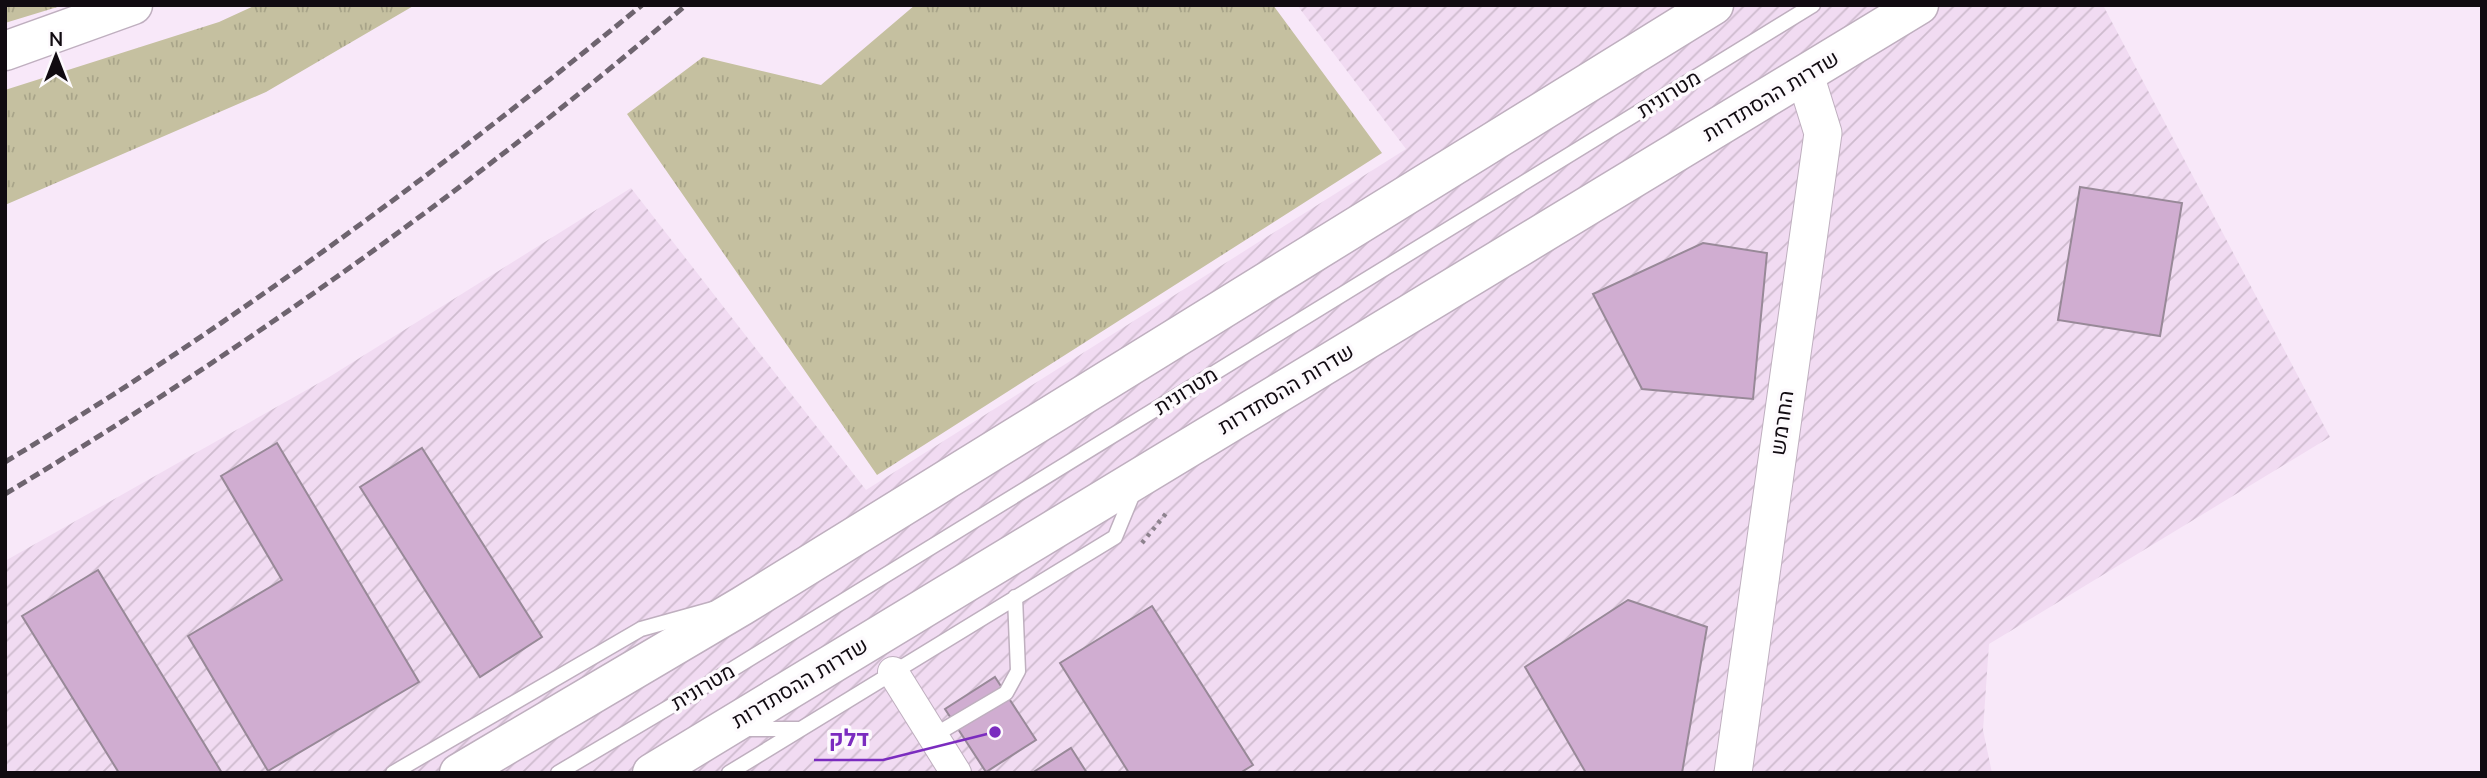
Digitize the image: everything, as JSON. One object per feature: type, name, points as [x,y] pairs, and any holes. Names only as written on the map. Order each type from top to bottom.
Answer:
[{"type":"highway","points":[[5,51],[133,5]]},
{"type":"highway","points":[[459,773],[742,606],[1714,5]]},
{"type":"highway","name":"שדרות ההסתדרות","points":[[652,773],[1919,5]]},
{"type":"street","name":"החרמש","points":[[1732,773],[1823,133],[1805,75]]},
{"type":"street","points":[[893,672],[956,773]]},
{"type":"lane","name":"מטרונית","points":[[558,773],[722,676],[1813,5]]},
{"type":"lane","points":[[729,773],[1115,537],[1140,478]]},
{"type":"lane","points":[[933,736],[1006,694],[1018,671],[1015,597]]},
{"type":"lane","points":[[393,773],[641,629],[698,610],[742,606]]},
{"type":"lane","points":[[726,728],[800,729]]},
{"type":"shaded area","points":[[1297,5],[2103,5],[2330,437],[1989,644],[1983,730],[1992,773],[5,773],[5,561],[326,379],[631,188],[866,490],[1406,149]]},
{"type":"green space","points":[[5,5],[64,5],[5,23]]},
{"type":"green space","points":[[256,5],[415,5],[266,92],[5,205],[5,90],[219,22]]},
{"type":"green space","points":[[915,5],[1273,5],[1382,153],[877,475],[627,114],[703,57],[821,85]]},
{"type":"building","points":[[2080,187],[2182,203],[2160,336],[2058,320]]},
{"type":"building","points":[[1703,243],[1767,253],[1753,399],[1642,389],[1593,294]]},
{"type":"building","points":[[277,443],[419,682],[268,771],[188,636],[282,580],[221,476]]},
{"type":"building","points":[[422,448],[542,637],[480,677],[360,487]]},
{"type":"building","points":[[98,570],[222,773],[119,773],[22,616]]},
{"type":"building","points":[[1628,600],[1707,627],[1682,773],[1586,773],[1525,667]]},
{"type":"building","points":[[1152,606],[1253,765],[1240,773],[1129,773],[1060,663]]},
{"type":"building","points":[[995,677],[1036,740],[986,772],[945,709]]},
{"type":"building","points":[[1071,748],[1087,773],[1032,773]]},
{"type":"railway","points":[[5,462],[171,357],[332,245],[489,127],[642,5]]},
{"type":"railway","points":[[5,494],[182,382],[356,263],[524,138],[686,5]]},
{"type":"place","name":"דלק","points":[[995,732]]}]
